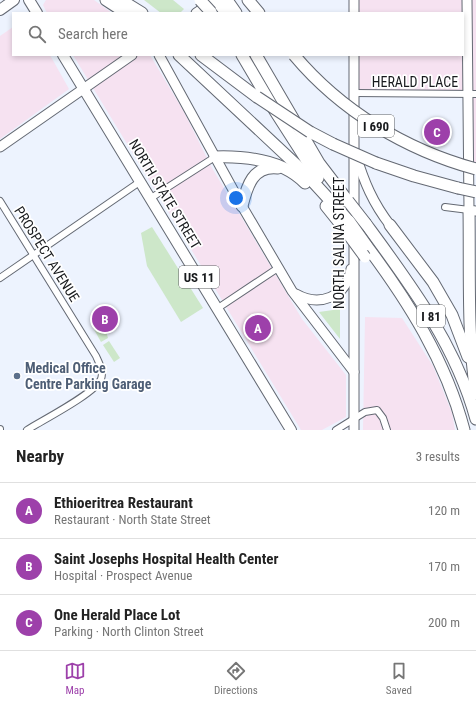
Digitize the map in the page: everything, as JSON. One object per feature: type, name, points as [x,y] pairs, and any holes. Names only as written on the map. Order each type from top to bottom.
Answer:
[{"type":"highway","points":[[106,0],[124,12]]},
{"type":"highway","points":[[121,0],[140,12]]},
{"type":"highway","points":[[133,0],[147,12]]},
{"type":"highway","points":[[200,0],[218,4],[234,12]]},
{"type":"highway","points":[[248,0],[258,12]]},
{"type":"highway","points":[[218,4],[225,12]]},
{"type":"highway","points":[[180,56],[304,172],[347,226],[365,257],[410,309]]},
{"type":"highway","name":"I 690","points":[[201,56],[257,97],[310,132],[333,144],[376,163],[414,176],[476,192]]},
{"type":"highway","name":"I 81","points":[[243,56],[306,162],[347,226],[366,245],[419,323],[447,377],[458,406],[464,430]]},
{"type":"highway","name":"I 81","points":[[258,56],[319,162],[408,281],[432,319],[452,354],[476,419]]},
{"type":"highway","name":"I 690","points":[[295,56],[327,89],[368,121],[401,141],[434,155],[476,169]]},
{"type":"highway","points":[[215,157],[262,161],[286,168],[302,179],[347,226]]},
{"type":"highway","points":[[242,206],[247,186],[255,175],[269,168],[286,168]]},
{"type":"highway","points":[[472,210],[470,284],[472,369],[476,394]]},
{"type":"highway","points":[[390,225],[433,282],[455,322],[472,369]]},
{"type":"highway","points":[[470,284],[476,262]]},
{"type":"main road","points":[[0,10],[14,0]]},
{"type":"main road","points":[[29,0],[36,12]]},
{"type":"main road","points":[[354,0],[354,12]]},
{"type":"main road","points":[[467,0],[472,94],[472,210]]},
{"type":"main road","points":[[198,12],[218,4]]},
{"type":"main road","name":"NORTH STATE STREET","points":[[64,56],[291,430]]},
{"type":"main road","points":[[0,147],[131,56]]},
{"type":"main road","points":[[160,56],[242,206],[292,291],[354,372]]},
{"type":"main road","name":"NORTH SALINA STREET","points":[[354,56],[354,430]]},
{"type":"main road","points":[[353,144],[368,192],[379,211],[390,225]]},
{"type":"main road","points":[[292,291],[305,299],[317,301],[336,295],[346,283],[354,250]]},
{"type":"street","name":"HERALD PLACE","points":[[354,93],[472,94]]},
{"type":"street","points":[[151,198],[215,157]]},
{"type":"street","points":[[0,278],[141,181]]},
{"type":"street","name":"PROSPECT AVENUE","points":[[0,201],[96,356],[102,372],[98,384],[76,401],[27,430]]},
{"type":"street","points":[[445,207],[472,210]]},
{"type":"street","points":[[218,308],[278,268]]},
{"type":"street","points":[[336,430],[365,412],[377,410],[383,418],[387,430]]},
{"type":"shaded area","points":[[46,0],[94,0],[111,12],[46,12],[43,5]]},
{"type":"shaded area","points":[[353,0],[476,0],[476,169],[469,167],[468,94],[354,93],[353,56],[464,56],[464,12],[353,12]]},
{"type":"shaded area","points":[[12,28],[12,56],[51,56],[69,89],[0,139],[0,36]]},
{"type":"shaded area","points":[[74,56],[151,56],[184,112],[212,168],[302,319],[346,375],[346,417],[322,430],[301,430]]},
{"type":"shaded area","points":[[365,317],[402,318],[433,366],[452,413],[455,430],[363,430]]},
{"type":"green space","points":[[144,0],[173,0],[184,9],[181,12],[160,12]]},
{"type":"green space","points":[[152,227],[203,308],[181,322],[147,266],[141,233]]},
{"type":"green space","points":[[340,307],[340,339],[319,312],[333,310]]},
{"type":"green space","points":[[97,320],[103,332],[106,331],[108,338],[101,342],[91,324]]},
{"type":"green space","points":[[109,341],[120,358],[114,362],[103,345]]},
{"type":"place","name":"One Herald Place Lot","points":[[437,132]]},
{"type":"place","name":"Saint Josephs Hospital Health Center","points":[[105,319]]},
{"type":"place","name":"Ethioeritrea Restaurant","points":[[258,328]]},
{"type":"place","name":"Medical Office Centre Parking Garage","points":[[17,376]]}]
